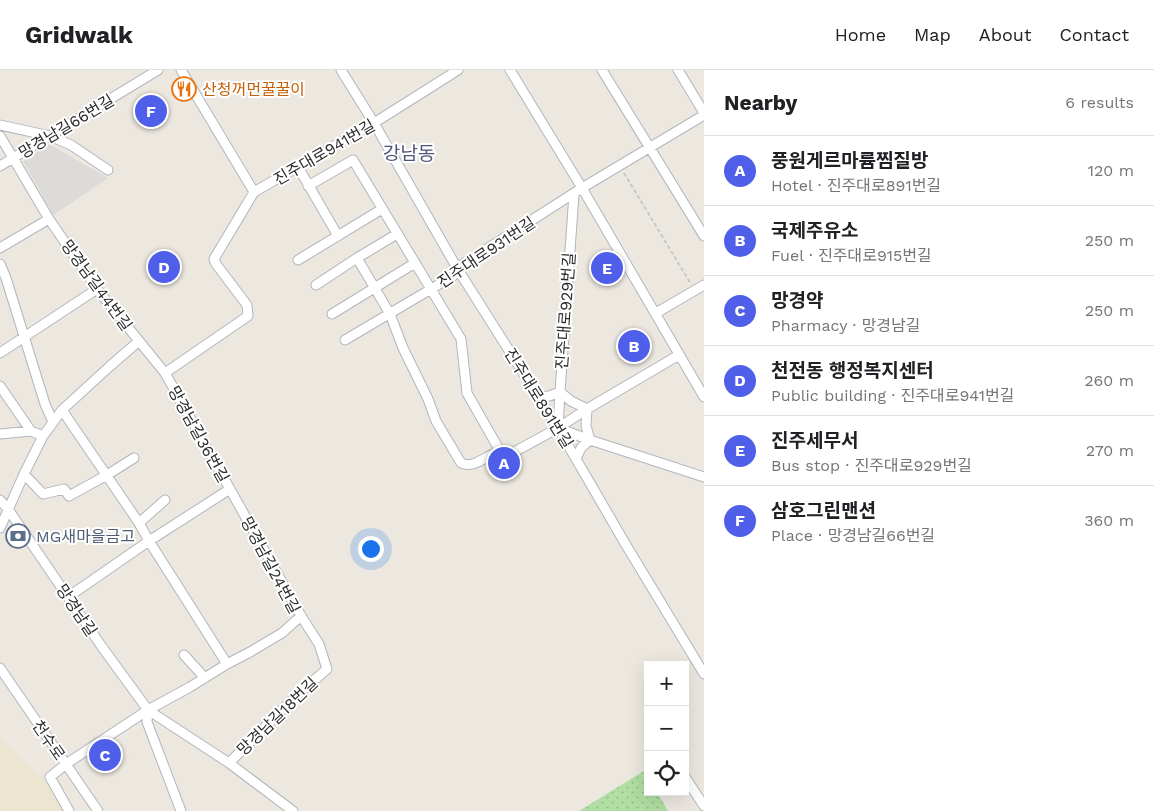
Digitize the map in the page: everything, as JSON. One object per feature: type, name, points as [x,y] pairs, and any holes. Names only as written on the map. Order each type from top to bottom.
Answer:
[{"type":"street","name":"망경남길66번길","points":[[0,166],[158,70]]},
{"type":"street","points":[[182,70],[254,192]]},
{"type":"street","name":"진주대로891번길","points":[[341,70],[374,123],[457,268],[558,428],[704,674]]},
{"type":"street","name":"진주대로941번길","points":[[248,316],[247,305],[214,259],[254,192],[374,123],[458,70]]},
{"type":"street","points":[[510,70],[582,188],[704,397]]},
{"type":"street","points":[[602,70],[704,236]]},
{"type":"street","points":[[678,70],[704,114]]},
{"type":"street","name":"진주대로931번길","points":[[346,340],[453,276],[457,268],[582,188],[704,114]]},
{"type":"street","points":[[0,125],[50,136],[71,145],[108,170]]},
{"type":"street","name":"망경남길44번길","points":[[0,136],[48,219],[97,289],[138,342],[62,410],[43,436],[8,509]]},
{"type":"street","points":[[308,186],[353,160],[461,339],[467,393],[504,458]]},
{"type":"street","points":[[298,167],[338,236]]},
{"type":"street","name":"진주대로929번길","points":[[558,428],[574,194]]},
{"type":"street","points":[[298,260],[382,209]]},
{"type":"street","points":[[0,248],[48,219]]},
{"type":"street","points":[[316,285],[397,234]]},
{"type":"street","points":[[357,258],[390,314],[436,421],[460,463],[467,465],[476,463],[491,455],[496,462],[558,428],[679,355]]},
{"type":"street","points":[[332,314],[415,263]]},
{"type":"street","points":[[0,264],[25,337],[42,395],[53,422]]},
{"type":"street","points":[[656,313],[704,285]]},
{"type":"street","points":[[0,353],[97,289]]},
{"type":"street","name":"망경남길36번길","points":[[165,373],[248,316]]},
{"type":"street","name":"망경남길36번길","points":[[68,597],[230,489],[165,373],[138,342]]},
{"type":"street","points":[[0,386],[30,431]]},
{"type":"street","points":[[539,397],[560,392],[587,409]]},
{"type":"street","points":[[587,409],[586,426],[590,440]]},
{"type":"street","points":[[62,410],[108,475],[228,664]]},
{"type":"street","points":[[558,428],[704,477]]},
{"type":"street","points":[[0,434],[30,431],[43,436]]},
{"type":"street","points":[[576,459],[581,448],[590,440]]},
{"type":"street","points":[[24,474],[43,494],[64,489],[69,496],[108,475],[134,458]]},
{"type":"street","name":"망경남길24번길","points":[[148,710],[250,652],[282,632],[301,616],[230,489]]},
{"type":"street","name":"망경남길","points":[[0,500],[148,710],[229,763],[286,809]]},
{"type":"street","points":[[139,523],[165,500]]},
{"type":"street","points":[[0,528],[8,509]]},
{"type":"street","name":"망경남길18번길","points":[[229,763],[296,696],[327,669],[319,644],[301,616]]},
{"type":"street","points":[[184,655],[205,678]]},
{"type":"street","name":"천수로","points":[[0,668],[98,811]]},
{"type":"street","points":[[69,811],[50,776],[148,710]]},
{"type":"street","name":"망경남길","points":[[148,710],[146,722],[181,811]]},
{"type":"street","points":[[689,782],[704,806]]},
{"type":"path","points":[[620,166],[695,290]]},
{"type":"shaded area","points":[[49,144],[108,178],[53,215],[23,161]]},
{"type":"shaded area","points":[[0,738],[41,777],[57,796],[65,811],[0,811]]},
{"type":"green space","points":[[644,771],[644,796],[659,796],[668,811],[579,811]]},
{"type":"place","name":"산청꺼먼꿀꿀이","points":[[184,89]]},
{"type":"place","name":"삼호그린맨션","points":[[151,111]]},
{"type":"place","name":"천전동 행정복지센터","points":[[164,267]]},
{"type":"place","name":"진주세무서","points":[[607,268]]},
{"type":"place","name":"국제주유소","points":[[634,346]]},
{"type":"place","name":"풍원게르마륨찜질방","points":[[504,463]]},
{"type":"place","name":"MG새마을금고","points":[[18,536]]},
{"type":"place","name":"망경약","points":[[105,755]]},
{"type":"district","name":"강남동","points":[[409,153]]}]
